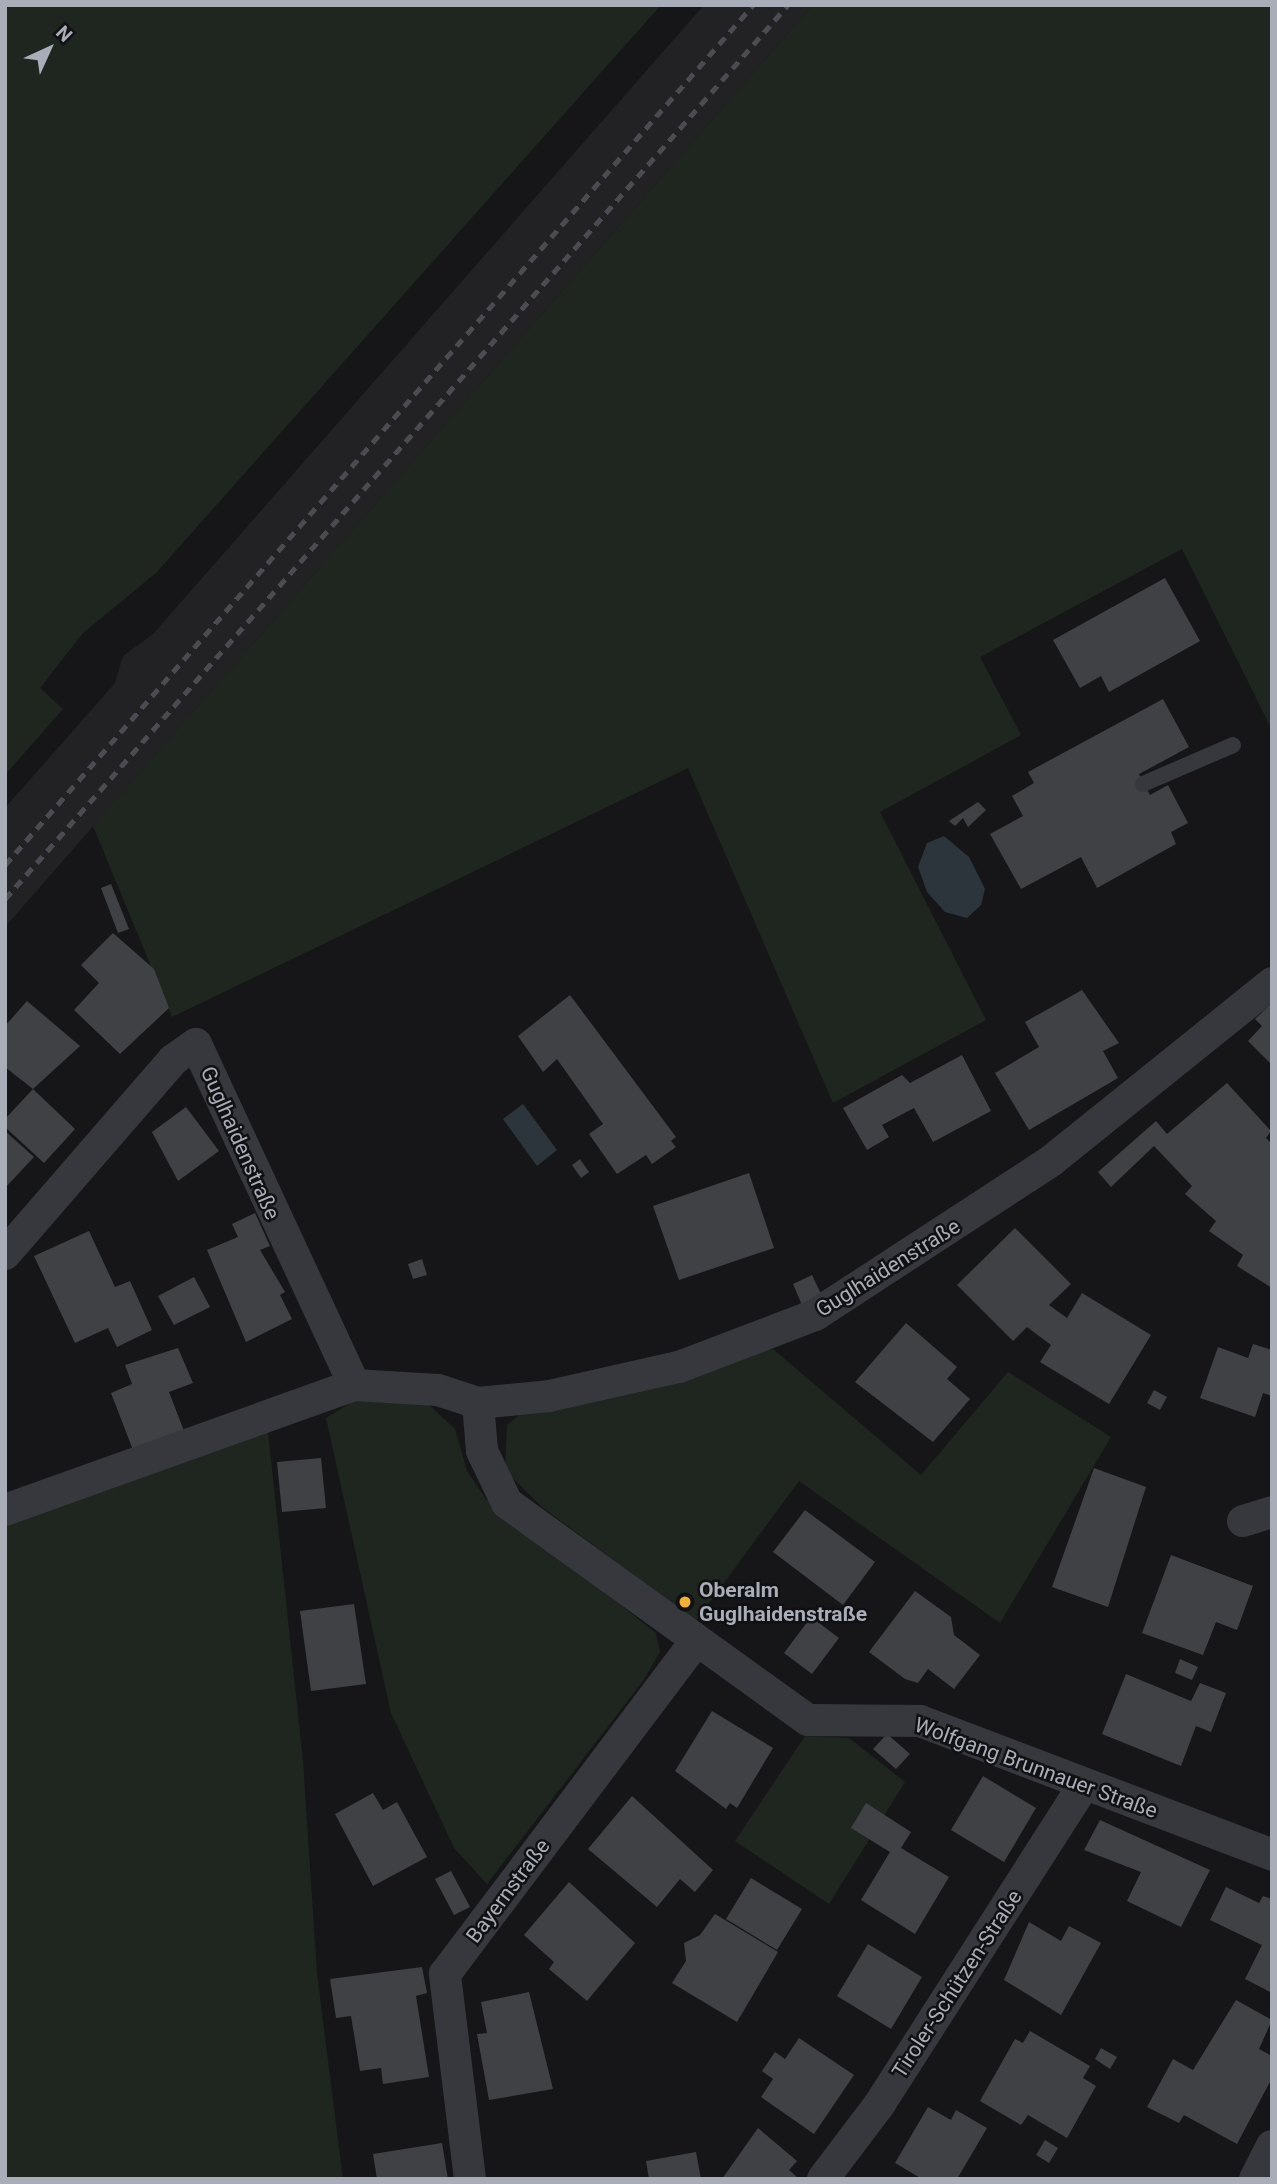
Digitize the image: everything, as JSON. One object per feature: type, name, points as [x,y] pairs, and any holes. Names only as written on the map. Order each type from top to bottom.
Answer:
[{"type":"street","name":"Guglhaidenstraße","points":[[5,1510],[354,1385],[438,1390],[478,1404],[549,1396],[678,1367],[815,1315],[1051,1161],[1272,983]]},
{"type":"street","name":"Guglhaidenstraße","points":[[5,1255],[173,1060],[196,1044],[354,1385]]},
{"type":"street","name":"Wolfgang Brunnauer Straße","points":[[478,1404],[482,1451],[507,1503],[694,1644],[808,1720],[920,1721],[1272,1855]]},
{"type":"street","name":"Bayernstraße","points":[[470,2179],[445,1974],[694,1644]]},
{"type":"street","name":"Tiroler-Schützen-Straße","points":[[823,2179],[879,2105],[1084,1784]]},
{"type":"street","points":[[1255,2179],[1272,2146]]},
{"type":"lane","points":[[1143,784],[1233,745]]},
{"type":"shaded area","points":[[5,5],[661,5],[156,573],[83,633],[40,688],[63,709],[5,775]]},
{"type":"shaded area","points":[[704,5],[813,5],[5,927],[5,808],[115,683],[123,656],[153,634]]},
{"type":"shaded area","points":[[813,5],[1272,5],[1272,730],[1182,549],[980,657],[1021,735],[880,812],[986,1020],[833,1103],[688,768],[172,1017],[93,826]]},
{"type":"shaded area","points":[[944,836],[969,857],[985,889],[981,905],[967,918],[945,912],[927,892],[918,867],[927,843]]},
{"type":"shaded area","points":[[523,1104],[557,1150],[537,1166],[503,1119]]},
{"type":"shaded area","points":[[773,1349],[921,1475],[1008,1372],[1111,1437],[1000,1623],[799,1481],[696,1621],[542,1507],[505,1470],[507,1425],[524,1411]]},
{"type":"shaded area","points":[[362,1396],[426,1402],[455,1429],[467,1471],[486,1499],[656,1633],[660,1652],[643,1681],[487,1884],[454,1848],[391,1713],[326,1418]]},
{"type":"shaded area","points":[[268,1432],[303,1761],[317,1973],[343,2179],[5,2179],[5,1523]]},
{"type":"shaded area","points":[[805,1736],[849,1738],[905,1782],[829,1904],[735,1841]]},
{"type":"building","points":[[1165,578],[1200,641],[1109,692],[1101,676],[1080,688],[1053,640]]},
{"type":"building","points":[[1163,699],[1189,747],[1139,774],[1150,795],[1168,785],[1188,823],[1171,832],[1176,844],[1097,888],[1081,857],[1021,889],[990,834],[1023,816],[1012,796],[1034,783],[1028,772]]},
{"type":"building","points":[[978,802],[986,810],[968,827],[963,818],[955,826],[949,821]]},
{"type":"building","points":[[111,884],[129,929],[118,933],[101,888]]},
{"type":"building","points":[[113,933],[154,969],[169,1008],[120,1054],[74,1010],[99,983],[81,965]]},
{"type":"building","points":[[1082,990],[1119,1043],[1103,1051],[1118,1078],[1029,1130],[995,1073],[1039,1047],[1025,1022]]},
{"type":"building","points":[[570,995],[676,1137],[671,1141],[676,1147],[652,1164],[646,1155],[617,1174],[589,1134],[603,1124],[557,1059],[543,1072],[518,1036]]},
{"type":"building","points":[[27,1001],[80,1046],[33,1089],[5,1067],[5,1026]]},
{"type":"building","points":[[1272,1003],[1272,1065],[1248,1041],[1262,1026],[1255,1019]]},
{"type":"building","points":[[962,1055],[991,1111],[933,1142],[914,1108],[882,1125],[889,1137],[867,1150],[843,1108],[902,1075],[910,1083]]},
{"type":"building","points":[[1227,1083],[1271,1131],[1266,1138],[1272,1144],[1272,1288],[1237,1266],[1243,1255],[1209,1231],[1216,1221],[1185,1194],[1192,1186],[1154,1146],[1111,1187],[1098,1172],[1156,1121],[1167,1134]]},
{"type":"building","points":[[33,1089],[75,1129],[44,1163],[5,1127],[5,1119]]},
{"type":"building","points":[[186,1107],[219,1151],[178,1181],[152,1132]]},
{"type":"building","points":[[5,1131],[34,1157],[5,1188]]},
{"type":"building","points":[[580,1159],[589,1172],[581,1178],[572,1165]]},
{"type":"building","points":[[749,1173],[774,1248],[679,1280],[653,1206]]},
{"type":"building","points":[[255,1213],[270,1246],[260,1250],[285,1292],[280,1295],[292,1319],[246,1342],[207,1250],[238,1237],[232,1224]]},
{"type":"building","points":[[1015,1228],[1071,1284],[1049,1305],[1067,1318],[1082,1293],[1151,1335],[1109,1404],[1040,1362],[1051,1345],[1027,1327],[1013,1341],[957,1285]]},
{"type":"building","points":[[89,1231],[115,1287],[130,1281],[152,1330],[117,1347],[108,1328],[75,1343],[34,1256]]},
{"type":"building","points":[[422,1259],[427,1275],[413,1279],[408,1264]]},
{"type":"building","points":[[812,1275],[822,1296],[802,1305],[793,1284]]},
{"type":"building","points":[[194,1277],[210,1307],[174,1325],[158,1296]]},
{"type":"building","points":[[906,1323],[957,1367],[947,1379],[970,1399],[933,1442],[855,1382]]},
{"type":"building","points":[[1253,1344],[1272,1350],[1272,1396],[1263,1393],[1255,1417],[1200,1398],[1218,1347],[1248,1358]]},
{"type":"building","points":[[178,1348],[193,1383],[169,1392],[184,1431],[133,1450],[111,1393],[132,1384],[125,1365]]},
{"type":"building","points":[[1154,1390],[1167,1397],[1160,1410],[1147,1403]]},
{"type":"building","points":[[321,1458],[326,1508],[282,1512],[277,1462]]},
{"type":"building","points":[[1094,1468],[1146,1487],[1108,1607],[1052,1587]]},
{"type":"building","points":[[805,1510],[875,1562],[843,1605],[773,1552]]},
{"type":"building","points":[[1171,1555],[1253,1586],[1237,1630],[1216,1622],[1203,1655],[1142,1633]]},
{"type":"building","points":[[915,1591],[951,1617],[954,1635],[980,1655],[954,1689],[928,1669],[918,1683],[905,1679],[869,1652]]},
{"type":"building","points":[[354,1604],[366,1684],[311,1691],[300,1611]]},
{"type":"building","points":[[811,1617],[839,1638],[812,1674],[784,1653]]},
{"type":"building","points":[[1180,1659],[1198,1667],[1192,1680],[1175,1673]]},
{"type":"building","points":[[1126,1674],[1191,1701],[1200,1683],[1226,1693],[1211,1732],[1196,1726],[1181,1766],[1102,1734]]},
{"type":"building","points":[[712,1711],[773,1748],[737,1808],[730,1803],[726,1809],[675,1771]]},
{"type":"building","points":[[887,1734],[910,1754],[896,1769],[873,1749]]},
{"type":"building","points":[[983,1776],[1036,1808],[1004,1862],[951,1830]]},
{"type":"building","points":[[373,1793],[383,1810],[397,1802],[427,1857],[373,1886],[335,1814]]},
{"type":"building","points":[[632,1796],[713,1870],[695,1892],[680,1879],[657,1907],[588,1849]]},
{"type":"building","points":[[866,1803],[911,1832],[901,1848],[949,1877],[915,1934],[861,1900],[890,1852],[851,1828]]},
{"type":"building","points":[[1100,1820],[1210,1870],[1181,1927],[1127,1901],[1141,1872],[1084,1850]]},
{"type":"building","points":[[451,1871],[470,1907],[454,1915],[435,1879]]},
{"type":"building","points":[[751,1878],[802,1909],[777,1950],[726,1919]]},
{"type":"building","points":[[569,1882],[635,1943],[587,2001],[549,1969],[554,1962],[524,1935]]},
{"type":"building","points":[[1226,1887],[1259,1903],[1263,1896],[1272,1899],[1272,1993],[1245,1979],[1262,1945],[1210,1920]]},
{"type":"building","points":[[715,1914],[778,1952],[737,2022],[672,1983],[686,1961],[684,1943],[700,1935]]},
{"type":"building","points":[[1029,1922],[1061,1941],[1069,1926],[1101,1943],[1061,2015],[1004,1980]]},
{"type":"building","points":[[868,1944],[922,1977],[891,2029],[837,1996]]},
{"type":"building","points":[[422,1967],[427,1993],[416,1996],[429,2077],[383,2084],[381,2068],[360,2071],[351,2016],[336,2018],[330,1979]]},
{"type":"building","points":[[529,1992],[553,2089],[489,2100],[477,2034],[487,2033],[481,2002]]},
{"type":"building","points":[[1236,2000],[1272,2020],[1259,2049],[1272,2056],[1272,2078],[1237,2144],[1184,2115],[1179,2123],[1147,2107],[1173,2059],[1193,2070]]},
{"type":"building","points":[[1030,2031],[1090,2066],[1083,2078],[1096,2086],[1067,2138],[1028,2115],[1021,2125],[980,2101],[1015,2039],[1023,2043]]},
{"type":"building","points":[[799,2038],[854,2075],[814,2134],[761,2097],[773,2079],[762,2071],[775,2052],[785,2059]]},
{"type":"building","points":[[1101,2048],[1117,2057],[1110,2069],[1095,2059]]},
{"type":"building","points":[[928,2107],[951,2120],[956,2110],[987,2128],[957,2179],[922,2179],[895,2163]]},
{"type":"building","points":[[758,2128],[797,2161],[789,2170],[799,2179],[722,2179]]},
{"type":"building","points":[[1045,2140],[1058,2148],[1049,2163],[1036,2155]]},
{"type":"building","points":[[442,2143],[448,2179],[377,2179],[373,2154]]},
{"type":"building","points":[[696,2152],[701,2179],[649,2179],[646,2161]]},
{"type":"railway","points":[[5,865],[753,5]]},
{"type":"railway","points":[[5,899],[788,5]]},
{"type":"place","name":"Oberalm Guglhaidenstraße","points":[[685,1602]]}]
